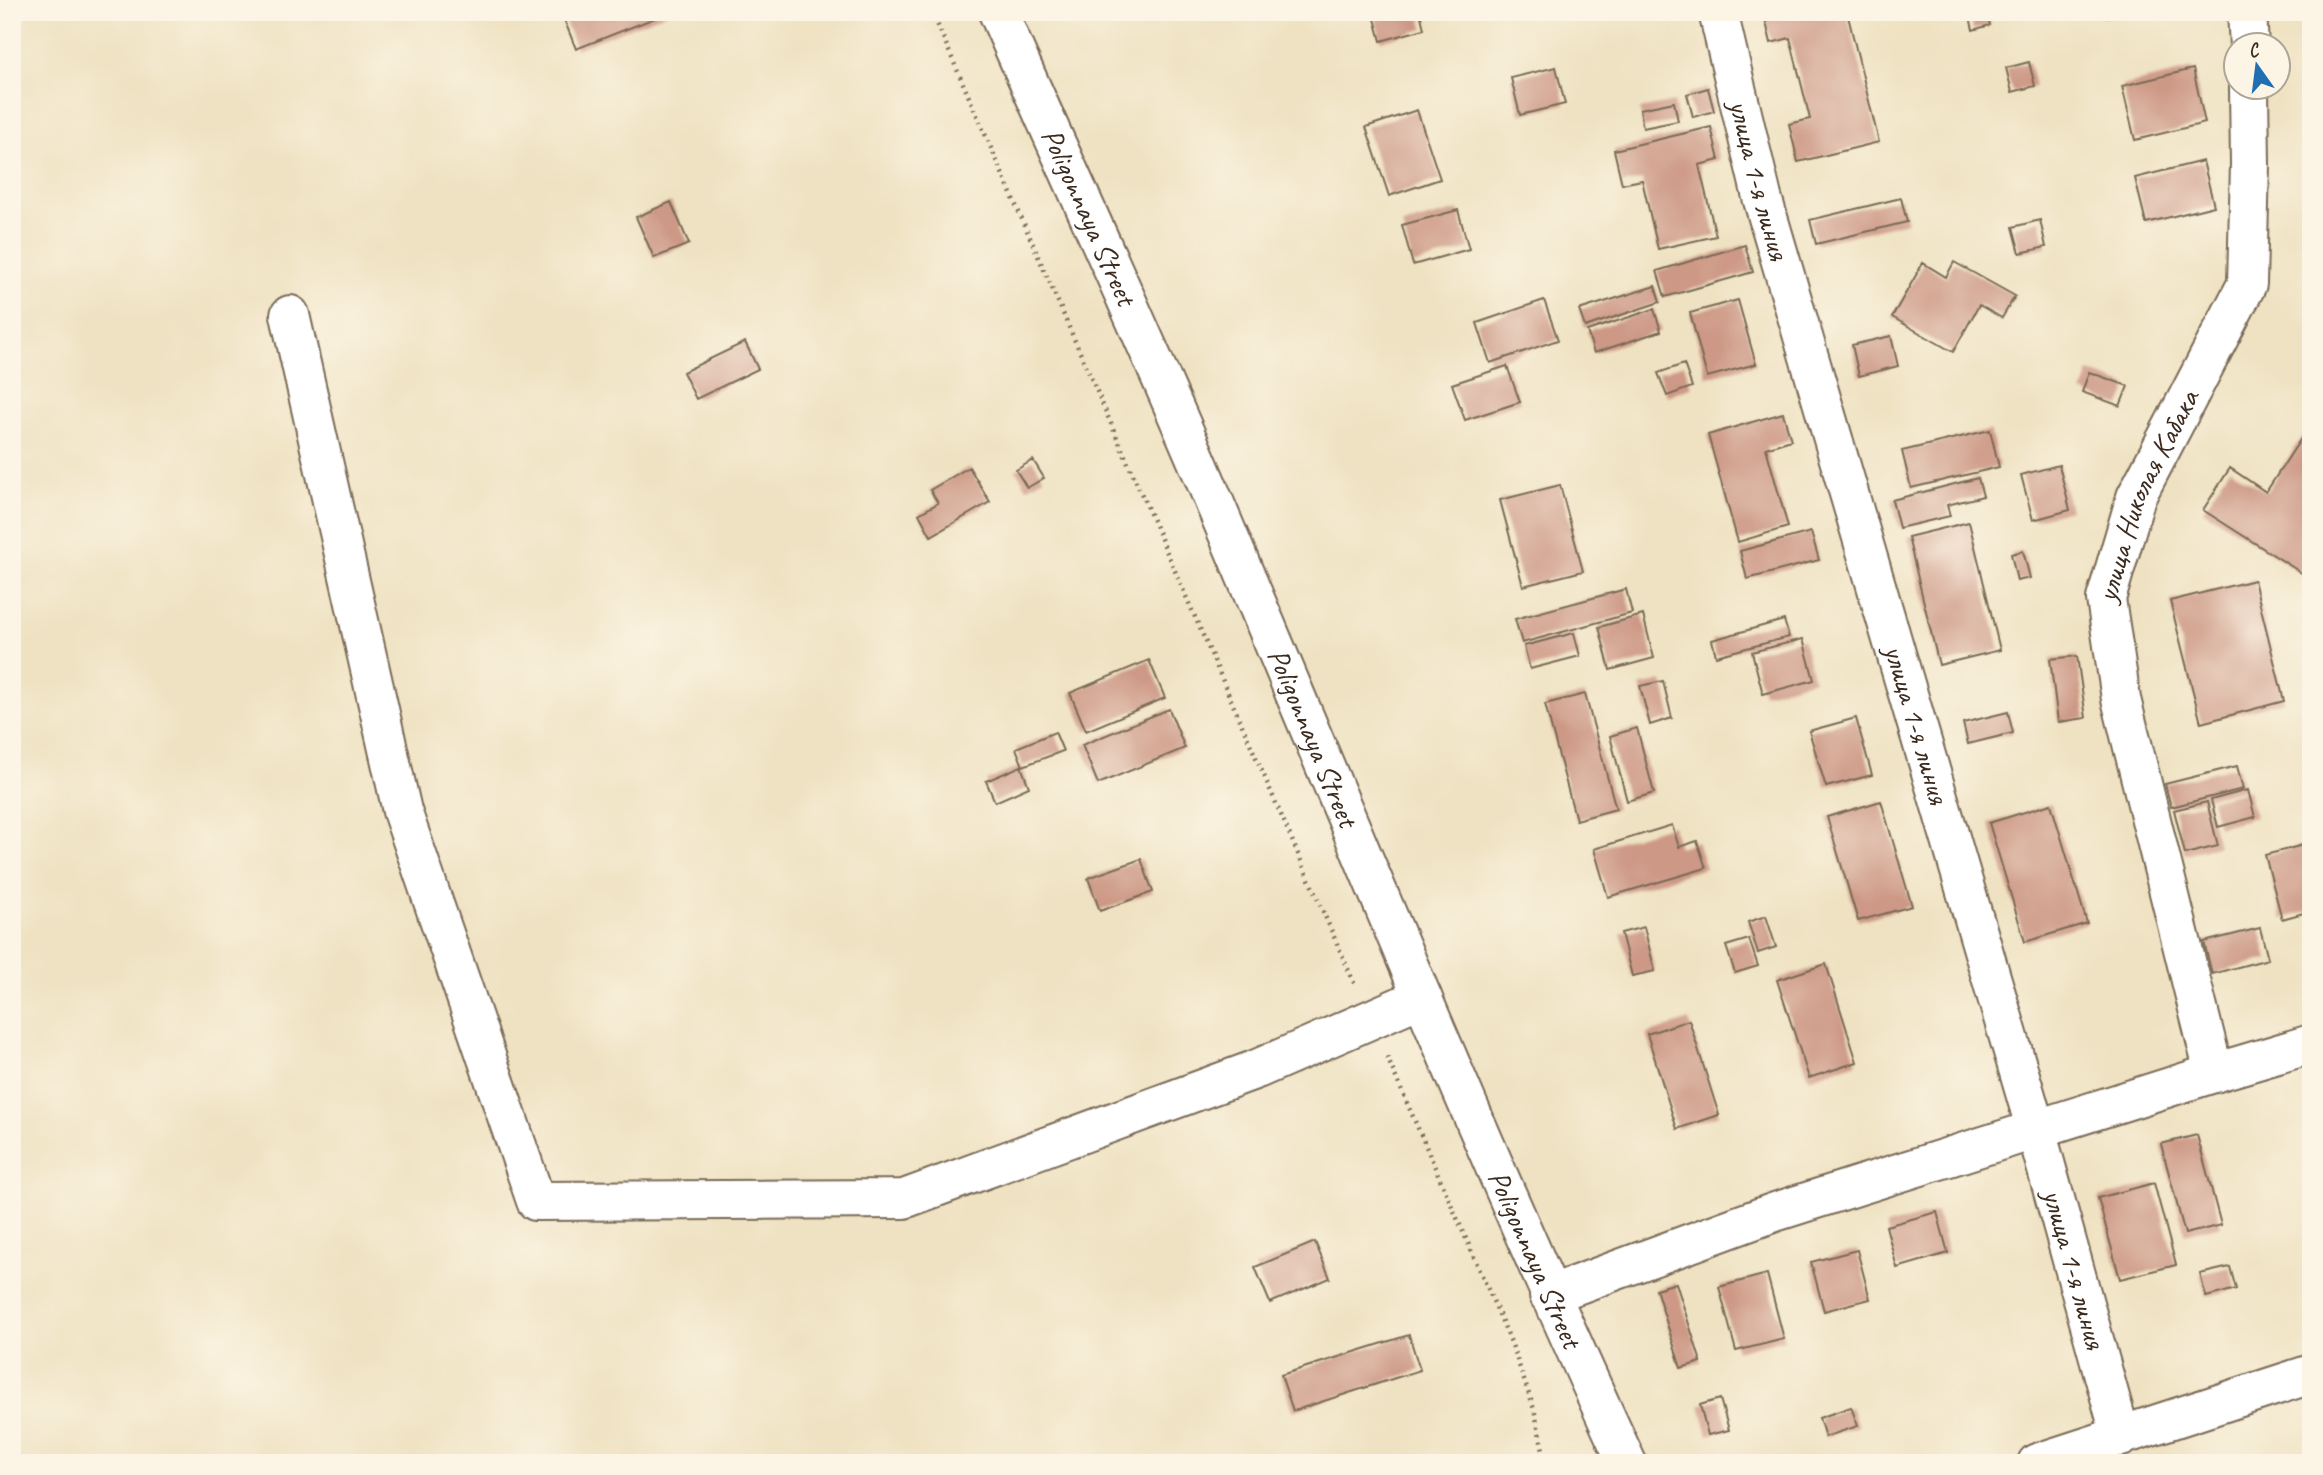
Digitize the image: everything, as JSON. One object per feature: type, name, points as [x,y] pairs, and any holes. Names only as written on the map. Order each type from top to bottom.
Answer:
[{"type":"street","name":"Poligonnaya Street","points":[[998,12],[1212,495],[1549,1294],[1627,1463]]},
{"type":"street","name":"улица 1-я линия","points":[[1718,12],[1762,197],[2036,1130],[2121,1437]]},
{"type":"street","points":[[2247,12],[2248,32]]},
{"type":"street","name":"улица Николая Кабака","points":[[2214,1073],[2121,699],[2106,599],[2136,497],[2247,284],[2249,102]]},
{"type":"street","points":[[290,315],[402,811],[536,1201],[904,1199],[1257,1069],[1422,997]]},
{"type":"street","points":[[1549,1294],[1775,1212],[2311,1044]]},
{"type":"street","points":[[2038,1463],[2311,1374]]},
{"type":"path","points":[[932,12],[1511,1342],[1534,1409],[1546,1463]]},
{"type":"building","points":[[561,12],[670,12],[576,49]]},
{"type":"building","points":[[1384,12],[1420,12],[1424,29],[1381,41],[1374,15]]},
{"type":"building","points":[[1847,12],[1879,142],[1798,162],[1789,124],[1810,119],[1790,38],[1771,43],[1764,14]]},
{"type":"building","points":[[1969,12],[1987,12],[1990,25],[1973,30]]},
{"type":"building","points":[[2106,12],[2123,12],[2123,13],[2107,17]]},
{"type":"building","points":[[2029,62],[2035,86],[2012,92],[2006,68]]},
{"type":"building","points":[[1556,67],[1565,104],[1520,115],[1511,78]]},
{"type":"building","points":[[2193,69],[2205,123],[2135,140],[2122,86]]},
{"type":"building","points":[[1708,88],[1714,111],[1693,117],[1687,94]]},
{"type":"building","points":[[1674,102],[1678,121],[1643,128],[1640,109]]},
{"type":"building","points":[[1417,110],[1440,179],[1389,196],[1366,127]]},
{"type":"building","points":[[1711,127],[1719,160],[1699,165],[1716,236],[1658,249],[1642,180],[1622,184],[1614,150]]},
{"type":"building","points":[[2203,161],[2214,206],[2146,223],[2135,178]]},
{"type":"building","points":[[1901,198],[1907,222],[1816,244],[1810,220]]},
{"type":"building","points":[[671,202],[689,244],[654,258],[636,217]]},
{"type":"building","points":[[1458,210],[1469,249],[1413,265],[1402,225]]},
{"type":"building","points":[[2040,220],[2046,247],[2020,253],[2013,227]]},
{"type":"building","points":[[1745,245],[1753,272],[1665,297],[1657,271]]},
{"type":"building","points":[[1954,262],[2015,296],[2002,318],[1979,305],[1953,352],[1892,317],[1923,263],[1946,277]]},
{"type":"building","points":[[1655,286],[1660,302],[1585,327],[1579,310]]},
{"type":"building","points":[[1544,300],[1558,340],[1490,363],[1477,323]]},
{"type":"building","points":[[1738,300],[1756,364],[1707,377],[1690,313]]},
{"type":"building","points":[[1654,309],[1661,331],[1594,353],[1587,331]]},
{"type":"building","points":[[1891,336],[1898,366],[1859,376],[1852,345]]},
{"type":"building","points":[[745,342],[758,369],[696,399],[683,372]]},
{"type":"building","points":[[1684,364],[1692,387],[1667,396],[1658,373]]},
{"type":"building","points":[[1507,366],[1520,402],[1465,420],[1452,384]]},
{"type":"building","points":[[2089,372],[2128,386],[2120,406],[2082,392]]},
{"type":"building","points":[[1783,413],[1791,440],[1766,448],[1788,527],[1738,542],[1708,435]]},
{"type":"building","points":[[2311,423],[2311,579],[2203,510],[2230,468],[2266,492]]},
{"type":"building","points":[[1990,430],[1999,467],[1911,488],[1902,451]]},
{"type":"building","points":[[1033,460],[1044,478],[1027,488],[1016,470]]},
{"type":"building","points":[[2059,465],[2070,510],[2033,520],[2021,475]]},
{"type":"building","points":[[969,467],[990,502],[931,536],[919,514],[938,503],[930,490]]},
{"type":"building","points":[[1978,478],[1983,496],[1947,505],[1950,516],[1899,528],[1892,500]]},
{"type":"building","points":[[1560,485],[1583,571],[1523,586],[1500,500]]},
{"type":"building","points":[[1969,522],[2000,650],[1939,665],[1908,537]]},
{"type":"building","points":[[1811,532],[1819,560],[1747,579],[1740,551]]},
{"type":"building","points":[[2023,551],[2030,578],[2017,581],[2011,554]]},
{"type":"building","points":[[2254,580],[2284,701],[2201,723],[2170,601]]},
{"type":"building","points":[[1626,589],[1632,613],[1522,643],[1515,619]]},
{"type":"building","points":[[1643,615],[1654,658],[1610,670],[1599,627]]},
{"type":"building","points":[[1784,620],[1789,637],[1716,656],[1712,640]]},
{"type":"building","points":[[1574,633],[1580,656],[1530,669],[1524,646]]},
{"type":"building","points":[[1803,639],[1814,680],[1763,694],[1752,652]]},
{"type":"building","points":[[2077,656],[2086,718],[2058,722],[2050,659]]},
{"type":"building","points":[[1149,660],[1165,698],[1086,731],[1070,693]]},
{"type":"building","points":[[1663,681],[1672,718],[1650,725],[1640,686]]},
{"type":"building","points":[[1585,694],[1616,809],[1576,820],[1545,704]]},
{"type":"building","points":[[1169,709],[1185,748],[1098,784],[1082,745]]},
{"type":"building","points":[[2008,712],[2013,733],[1968,744],[1963,723]]},
{"type":"building","points":[[1856,718],[1872,775],[1826,787],[1809,731]]},
{"type":"building","points":[[1637,728],[1654,793],[1627,801],[1610,736]]},
{"type":"building","points":[[1055,732],[1063,751],[1023,766],[1016,748]]},
{"type":"building","points":[[1021,766],[1029,787],[995,802],[986,781]]},
{"type":"building","points":[[2237,766],[2243,789],[2171,807],[2165,784]]},
{"type":"building","points":[[2248,790],[2255,817],[2218,827],[2211,800]]},
{"type":"building","points":[[1881,801],[1912,906],[1858,921],[1827,817]]},
{"type":"building","points":[[2207,802],[2218,846],[2185,854],[2174,810]]},
{"type":"building","points":[[2051,804],[2087,923],[2025,942],[1989,823]]},
{"type":"building","points":[[1672,825],[1679,847],[1697,841],[1706,868],[1608,897],[1594,849]]},
{"type":"building","points":[[2311,843],[2311,911],[2282,919],[2265,855]]},
{"type":"building","points":[[1141,859],[1153,892],[1100,911],[1088,878]]},
{"type":"building","points":[[1766,916],[1776,947],[1758,953],[1748,922]]},
{"type":"building","points":[[1644,927],[1655,971],[1632,976],[1621,933]]},
{"type":"building","points":[[2260,928],[2268,959],[2212,974],[2204,942]]},
{"type":"building","points":[[1749,939],[1758,966],[1735,973],[1726,946]]},
{"type":"building","points":[[1826,964],[1857,1062],[1809,1078],[1777,980]]},
{"type":"building","points":[[1689,1020],[1719,1115],[1677,1129],[1647,1034]]},
{"type":"building","points":[[2197,1135],[2221,1225],[2185,1234],[2161,1144]]},
{"type":"building","points":[[2154,1183],[2176,1265],[2120,1279],[2098,1198]]},
{"type":"building","points":[[1937,1212],[1948,1253],[1897,1268],[1886,1226]]},
{"type":"building","points":[[1315,1242],[1330,1278],[1270,1303],[1255,1267]]},
{"type":"building","points":[[1857,1250],[1870,1299],[1824,1311],[1811,1262]]},
{"type":"building","points":[[2230,1267],[2236,1289],[2206,1297],[2200,1274]]},
{"type":"building","points":[[1767,1274],[1784,1339],[1736,1351],[1719,1287]]},
{"type":"building","points":[[1676,1283],[1701,1362],[1681,1368],[1656,1289]]},
{"type":"building","points":[[1409,1335],[1420,1370],[1293,1411],[1281,1375]]},
{"type":"building","points":[[1720,1399],[1729,1430],[1708,1435],[1700,1405]]},
{"type":"building","points":[[1851,1407],[1858,1426],[1825,1437],[1819,1418]]}]
